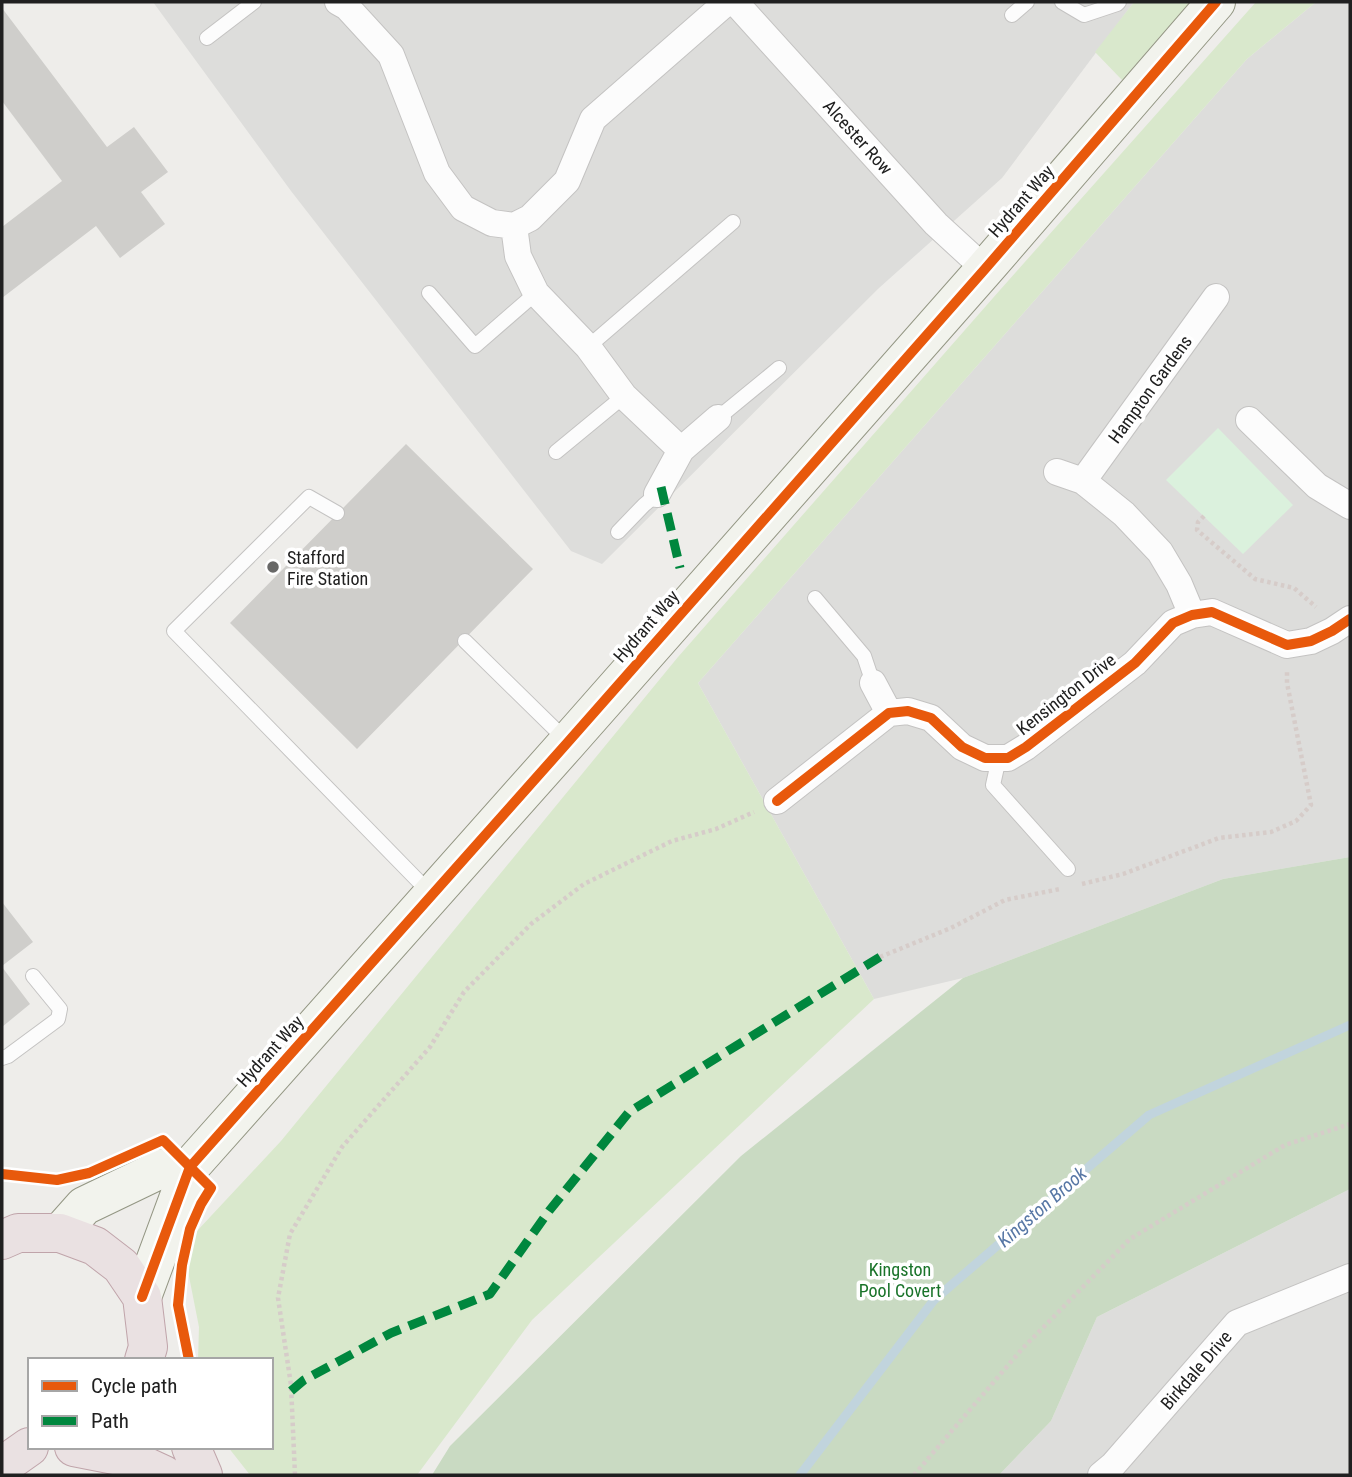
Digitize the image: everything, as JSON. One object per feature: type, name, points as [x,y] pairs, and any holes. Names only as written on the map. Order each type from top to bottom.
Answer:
[{"type":"highway","points":[[2,1240],[18,1233],[60,1233],[95,1246],[121,1266],[142,1297],[148,1356]]},
{"type":"highway","points":[[84,1449],[125,1457],[164,1475]]},
{"type":"highway","points":[[192,1449],[203,1475]]},
{"type":"street","points":[[338,2],[347,7],[390,55],[437,173],[463,208],[492,223],[514,226],[530,218],[567,181],[593,119],[727,2]]},
{"type":"street","name":"Alcester Row","points":[[735,2],[936,224],[985,269]]},
{"type":"street","name":"Hydrant Way","points":[[142,1297],[190,1167],[985,269],[1216,2]]},
{"type":"street","points":[[514,226],[518,256],[536,293],[588,347],[624,396],[681,450]]},
{"type":"street","name":"Hampton Gardens","points":[[1083,481],[1216,297]]},
{"type":"street","points":[[657,494],[681,450],[718,418]]},
{"type":"street","points":[[1249,419],[1317,486],[1350,506]]},
{"type":"street","points":[[1056,472],[1083,481],[1124,514],[1160,552],[1179,584],[1192,615],[1212,612],[1287,645],[1311,640],[1341,625]]},
{"type":"street","name":"Kensington Drive","points":[[999,758],[1008,758],[1026,747],[1135,663],[1173,623],[1192,615]]},
{"type":"street","points":[[873,682],[889,713]]},
{"type":"street","points":[[777,801],[889,713],[908,711],[931,718],[962,747],[985,758],[999,758]]},
{"type":"street","points":[[60,1233],[85,1206],[163,1168],[190,1167]]},
{"type":"street","name":"Birkdale Drive","points":[[1101,1475],[1113,1465],[1237,1323],[1350,1277]]},
{"type":"lane","points":[[207,38],[254,2]]},
{"type":"lane","points":[[1012,15],[1027,2]]},
{"type":"lane","points":[[1062,2],[1084,15],[1119,2]]},
{"type":"lane","points":[[588,347],[733,222]]},
{"type":"lane","points":[[429,293],[475,346],[536,293]]},
{"type":"lane","points":[[718,418],[779,368]]},
{"type":"lane","points":[[556,452],[624,396]]},
{"type":"lane","points":[[618,532],[657,494]]},
{"type":"lane","points":[[337,513],[309,497],[174,631],[432,895]]},
{"type":"lane","points":[[815,598],[864,656],[873,682]]},
{"type":"lane","points":[[465,641],[568,742]]},
{"type":"lane","points":[[999,758],[993,785],[1068,869]]},
{"type":"lane","points":[[2,1058],[58,1019],[60,1009],[33,976]]},
{"type":"path","points":[[1204,516],[1198,522],[1197,530],[1255,579],[1294,588],[1323,615],[1341,625]]},
{"type":"path","points":[[880,957],[951,928],[1005,900],[1098,881],[1219,838],[1271,832],[1296,821],[1311,805],[1287,683],[1287,645]]},
{"type":"path","points":[[295,1475],[291,1385],[278,1298],[290,1234],[341,1147],[430,1047],[464,992],[531,924],[584,884],[672,841],[716,829],[777,801]]},
{"type":"path","points":[[914,1475],[1022,1349],[1130,1239],[1285,1145],[1350,1124]]},
{"type":"shaded area","points":[[153,2],[1134,2],[1002,178],[879,288],[602,564],[571,551],[291,191]]},
{"type":"shaded area","points":[[1316,2],[1350,2],[1350,857],[1223,879],[963,978],[874,999],[698,683],[1247,59]]},
{"type":"shaded area","points":[[1350,1189],[1350,1475],[999,1475],[1051,1421],[1097,1317]]},
{"type":"green space","points":[[1134,2],[1190,2],[1122,80],[1095,52]]},
{"type":"green space","points":[[1256,2],[1316,2],[1247,59],[698,683],[874,999],[532,1320],[417,1475],[250,1475],[230,1449],[273,1449],[273,1358],[198,1358],[199,1327],[183,1246],[281,1141],[678,657]]},
{"type":"green space","points":[[1218,428],[1293,505],[1243,554],[1166,480]]},
{"type":"green space","name":"Kingston Pool Covert","points":[[1350,857],[1350,1189],[1097,1317],[1051,1421],[999,1475],[432,1475],[450,1446],[741,1156],[963,978],[1223,879]]},
{"type":"building","points":[[2,8],[107,147],[134,127],[168,172],[141,192],[165,224],[120,258],[96,226],[2,298],[2,227],[62,181],[2,101]]},
{"type":"building","points":[[406,444],[533,569],[357,749],[230,623]]},
{"type":"building","points":[[2,902],[33,942],[2,966]]},
{"type":"building","points":[[2,967],[30,1004],[2,1027]]},
{"type":"waterway","name":"Kingston Brook","points":[[800,1475],[934,1300],[1149,1115],[1350,1025]]},
{"type":"marked path","points":[[661,487],[680,568]]},
{"type":"marked path","points":[[291,1391],[304,1380],[391,1333],[490,1294],[549,1211],[629,1112],[880,957]]},
{"type":"cycle path","points":[[142,1297],[190,1167],[985,269],[1216,2]]},
{"type":"cycle path","points":[[777,801],[889,713],[908,711],[931,718],[962,747],[985,758],[1008,758],[1135,663],[1173,623],[1192,615],[1212,612],[1287,645],[1311,641],[1350,619]]},
{"type":"cycle path","points":[[2,1174],[57,1180],[89,1173],[163,1140],[211,1188],[190,1229],[182,1265],[178,1305],[189,1358]]},
{"type":"place","name":"Stafford Fire Station","points":[[273,567]]}]
